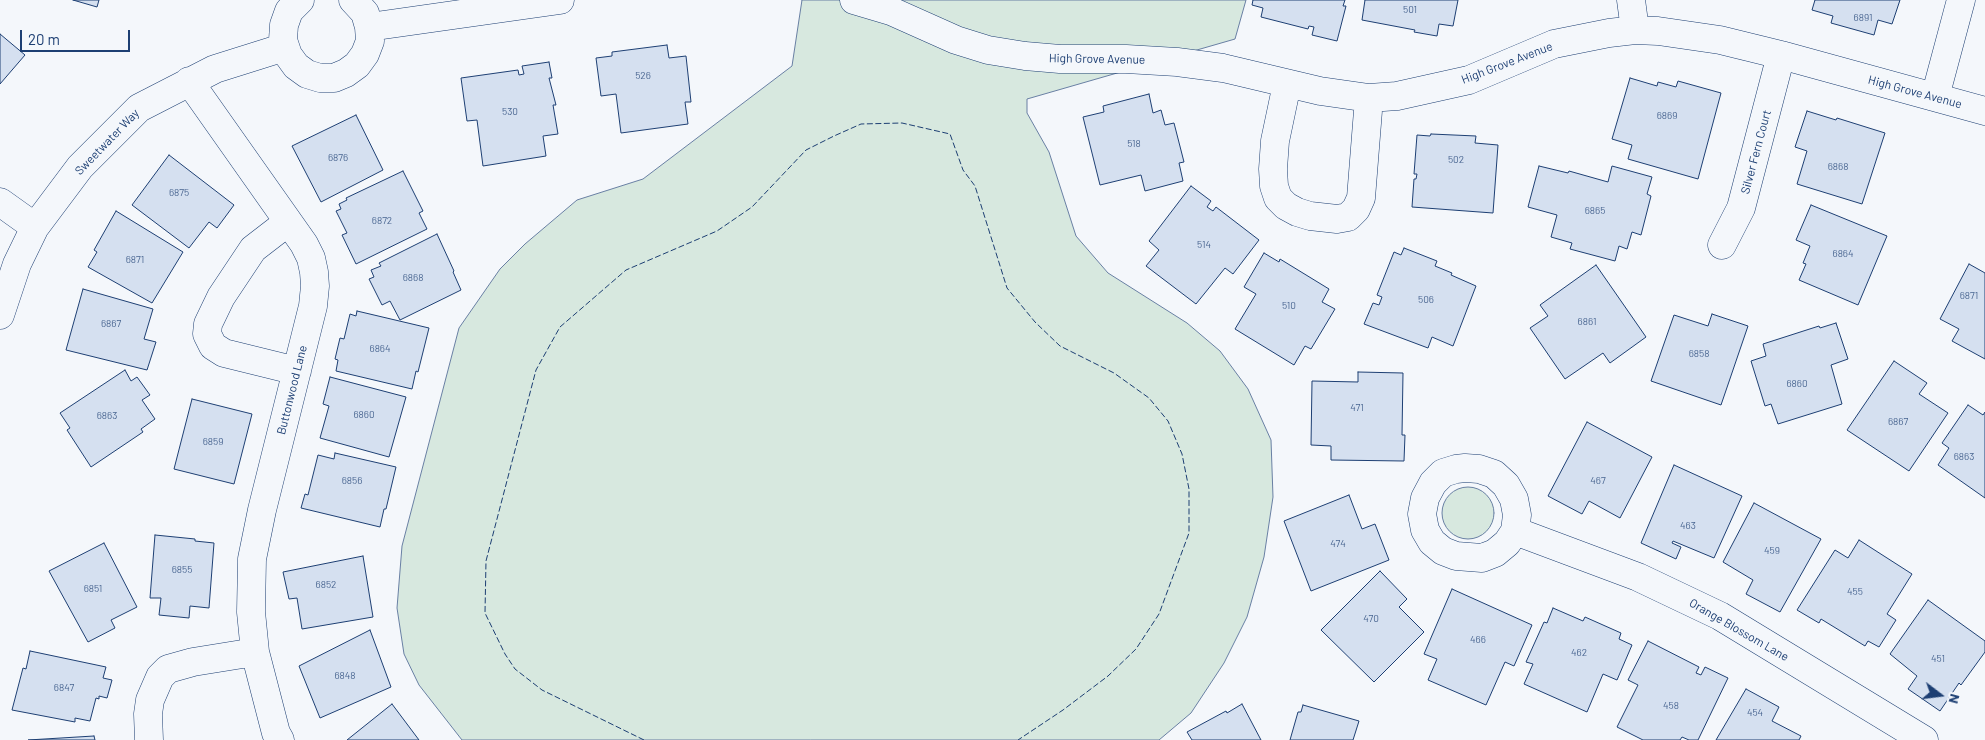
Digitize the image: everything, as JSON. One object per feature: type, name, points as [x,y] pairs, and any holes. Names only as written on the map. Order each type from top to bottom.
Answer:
[{"type":"street","points":[[300,0],[289,11],[284,25],[285,47],[296,66],[307,74],[320,78],[334,78],[346,73],[357,65],[365,54],[370,41],[369,27],[365,13],[353,0]]},
{"type":"street","points":[[369,27],[560,0]]},
{"type":"street","name":"High Grove Avenue","points":[[854,0],[891,11],[956,40],[988,50],[1060,59],[1126,59],[1177,62],[1223,68],[1350,97],[1396,96],[1469,80],[1554,44],[1635,30],[1658,31],[1720,40],[1782,55],[1985,111]]},
{"type":"street","points":[[1631,0],[1635,30]]},
{"type":"street","points":[[1935,97],[1961,0]]},
{"type":"street","name":"Sweetwater Way","points":[[0,315],[17,264],[35,227],[80,167],[139,108],[215,69],[285,47]]},
{"type":"street","name":"Silver Fern Court","points":[[1722,245],[1741,208],[1782,55]]},
{"type":"street","name":"Buttonwood Lane","points":[[189,81],[311,258],[316,286],[313,306],[262,510],[252,559],[251,612],[255,652],[274,738]]},
{"type":"street","points":[[1287,84],[1275,141],[1274,186],[1278,198],[1286,206],[1310,216],[1337,219],[1348,216],[1356,209],[1361,198],[1369,98]]},
{"type":"street","points":[[0,202],[35,227]]},
{"type":"street","points":[[288,222],[253,250],[221,297],[208,324],[207,334],[213,346],[224,353],[296,370]]},
{"type":"street","name":"Orange Blossom Lane","points":[[1515,531],[1638,577],[1720,616],[1924,740]]},
{"type":"street","points":[[149,740],[148,714],[150,700],[160,676],[168,669],[193,662],[255,652]]},
{"type":"shaded area","points":[[802,0],[1246,0],[1235,39],[1027,99],[1027,113],[1049,152],[1076,236],[1108,273],[1187,323],[1220,351],[1248,389],[1271,440],[1273,497],[1264,557],[1247,617],[1224,663],[1191,713],[1159,740],[462,740],[419,685],[404,654],[397,608],[402,546],[459,328],[500,269],[525,244],[577,200],[643,179],[792,66]]},
{"type":"shaded area","points":[[1468,487],[1478,489],[1486,495],[1492,503],[1494,513],[1492,523],[1486,531],[1478,537],[1468,539],[1458,537],[1450,531],[1444,523],[1442,513],[1444,503],[1450,495],[1458,489]]},
{"type":"building","points":[[73,0],[99,0],[97,7]]},
{"type":"building","points":[[1253,0],[1345,0],[1343,6],[1346,6],[1337,41],[1312,35],[1314,27],[1309,26],[1308,29],[1261,17],[1263,8],[1252,5]]},
{"type":"building","points":[[1365,0],[1458,0],[1453,26],[1439,24],[1437,36],[1362,20]]},
{"type":"building","points":[[1815,0],[1900,0],[1892,24],[1878,20],[1874,35],[1831,23],[1833,16],[1812,10]]},
{"type":"building","points":[[0,34],[25,55],[0,84]]},
{"type":"building","points":[[667,45],[669,58],[686,56],[691,102],[685,102],[688,124],[621,133],[616,94],[601,96],[596,58],[612,56],[612,52]]},
{"type":"building","points":[[549,62],[552,78],[549,78],[556,105],[553,105],[558,134],[543,136],[546,156],[483,166],[477,120],[467,121],[461,78],[518,70],[519,75],[524,74],[522,66]]},
{"type":"building","points":[[1630,78],[1657,86],[1658,82],[1676,87],[1678,81],[1721,93],[1698,179],[1628,159],[1632,145],[1612,139]]},
{"type":"building","points":[[1149,94],[1153,113],[1161,110],[1165,125],[1174,123],[1184,162],[1179,163],[1183,181],[1145,191],[1141,175],[1100,185],[1083,117],[1104,112],[1103,106]]},
{"type":"building","points":[[1807,111],[1885,133],[1862,204],[1797,184],[1807,151],[1795,147]]},
{"type":"building","points":[[356,115],[383,170],[321,202],[292,146]]},
{"type":"building","points":[[1431,134],[1476,136],[1475,143],[1498,145],[1493,213],[1412,207],[1414,179],[1416,179],[1417,174],[1414,174],[1417,135],[1430,136]]},
{"type":"building","points":[[169,155],[234,205],[217,228],[209,222],[189,248],[132,205]]},
{"type":"building","points":[[1539,166],[1568,173],[1569,171],[1608,182],[1612,166],[1652,177],[1647,194],[1651,196],[1641,235],[1632,232],[1627,249],[1619,246],[1615,261],[1570,249],[1572,243],[1551,237],[1557,215],[1528,207]]},
{"type":"building","points":[[403,171],[423,211],[419,213],[427,229],[356,264],[342,235],[347,233],[336,211],[341,209],[339,204],[347,200],[346,198]]},
{"type":"building","points":[[1191,186],[1211,201],[1207,207],[1213,211],[1216,207],[1259,240],[1233,274],[1225,268],[1196,304],[1146,266],[1159,250],[1149,241]]},
{"type":"building","points":[[1811,205],[1887,236],[1858,305],[1799,280],[1806,264],[1803,263],[1810,246],[1796,240]]},
{"type":"building","points":[[116,211],[183,252],[152,303],[88,267],[97,252],[94,250]]},
{"type":"building","points":[[437,234],[461,290],[400,320],[390,301],[382,305],[369,279],[374,277],[371,270],[381,266],[379,263]]},
{"type":"building","points":[[1404,248],[1437,261],[1435,266],[1476,286],[1453,346],[1432,337],[1428,348],[1364,324],[1373,303],[1379,305],[1382,297],[1377,295],[1394,252],[1401,255]]},
{"type":"building","points":[[1264,253],[1279,262],[1280,259],[1329,289],[1322,302],[1335,309],[1311,349],[1305,346],[1294,365],[1235,329],[1256,294],[1244,287]]},
{"type":"building","points":[[1969,264],[1985,273],[1985,359],[1952,341],[1959,329],[1940,319]]},
{"type":"building","points":[[1596,265],[1646,337],[1610,363],[1603,353],[1565,379],[1530,328],[1548,316],[1540,305]]},
{"type":"building","points":[[83,289],[153,309],[144,339],[156,342],[147,370],[66,350]]},
{"type":"building","points":[[357,311],[429,328],[412,389],[336,371],[338,360],[335,359],[340,338],[344,339],[350,314],[356,316]]},
{"type":"building","points":[[1712,314],[1748,326],[1721,405],[1651,381],[1674,315],[1708,326]]},
{"type":"building","points":[[1836,323],[1848,359],[1831,365],[1842,404],[1778,424],[1771,404],[1765,406],[1751,361],[1766,356],[1763,344],[1819,326],[1820,328]]},
{"type":"building","points":[[1894,361],[1927,383],[1919,394],[1948,413],[1909,471],[1847,430]]},
{"type":"building","points":[[125,370],[131,381],[137,377],[150,395],[142,400],[155,419],[141,429],[143,432],[91,467],[67,430],[70,428],[60,413]]},
{"type":"building","points":[[1358,372],[1403,373],[1402,435],[1405,435],[1404,461],[1331,460],[1331,446],[1311,445],[1312,381],[1358,382]]},
{"type":"building","points":[[330,377],[406,397],[389,457],[320,438],[329,406],[323,404]]},
{"type":"building","points":[[192,399],[252,414],[234,484],[174,469]]},
{"type":"building","points":[[1968,405],[1983,415],[1985,412],[1985,498],[1938,465],[1949,448],[1942,443]]},
{"type":"building","points":[[1587,422],[1652,457],[1620,518],[1589,501],[1582,514],[1548,496]]},
{"type":"building","points":[[335,453],[396,467],[380,527],[301,508],[305,494],[308,495],[318,455],[334,459]]},
{"type":"building","points":[[1674,465],[1742,496],[1714,558],[1673,541],[1672,543],[1681,547],[1676,559],[1641,543]]},
{"type":"building","points":[[1349,495],[1362,529],[1375,524],[1389,560],[1311,591],[1284,521]]},
{"type":"building","points":[[1754,503],[1821,539],[1780,612],[1746,594],[1753,580],[1723,562]]},
{"type":"building","points":[[155,535],[214,543],[209,608],[190,606],[189,618],[159,615],[161,598],[150,598]]},
{"type":"building","points":[[1859,540],[1912,574],[1887,614],[1896,620],[1879,647],[1868,641],[1865,646],[1821,619],[1819,623],[1797,610],[1835,550],[1848,558]]},
{"type":"building","points":[[104,543],[137,607],[111,620],[115,628],[88,642],[49,571]]},
{"type":"building","points":[[363,556],[373,617],[302,629],[297,598],[289,599],[283,572]]},
{"type":"building","points":[[1380,571],[1407,599],[1399,607],[1424,632],[1374,682],[1321,630]]},
{"type":"building","points":[[1452,589],[1532,625],[1514,666],[1505,662],[1486,705],[1428,680],[1437,659],[1424,654]]},
{"type":"building","points":[[1928,600],[1985,641],[1985,652],[1961,685],[1959,683],[1940,711],[1908,689],[1917,676],[1890,654]]},
{"type":"building","points":[[1553,608],[1583,621],[1585,617],[1621,633],[1619,639],[1632,645],[1617,680],[1603,674],[1587,712],[1524,684],[1533,664],[1526,662],[1544,622],[1547,623]]},
{"type":"building","points":[[370,630],[391,687],[320,718],[299,666]]},
{"type":"building","points":[[1648,641],[1699,667],[1696,673],[1701,675],[1705,667],[1728,678],[1698,740],[1689,740],[1682,737],[1680,740],[1643,740],[1617,727],[1638,685],[1628,680]]},
{"type":"building","points":[[30,651],[106,667],[103,678],[112,680],[107,698],[99,696],[99,699],[96,698],[90,721],[75,718],[75,722],[12,710],[23,668],[26,669]]},
{"type":"building","points":[[1746,689],[1779,707],[1772,721],[1801,736],[1799,740],[1716,740]]},
{"type":"building","points":[[392,704],[419,740],[347,740]]},
{"type":"building","points":[[1242,704],[1261,740],[1192,740],[1187,732],[1226,711],[1227,713]]},
{"type":"building","points":[[1303,705],[1359,721],[1353,740],[1290,740],[1298,712],[1301,712]]},
{"type":"building","points":[[94,736],[95,740],[28,740]]},
{"type":"fence","points":[[644,740],[542,690],[515,669],[505,654],[485,613],[486,561],[536,370],[560,327],[626,270],[717,231],[752,207],[806,150],[861,124],[902,123],[950,134],[963,170],[975,186],[1007,288],[1035,322],[1060,346],[1114,373],[1149,398],[1168,421],[1182,454],[1189,489],[1189,533],[1159,614],[1136,649],[1108,676],[1063,710],[1018,740]]}]
